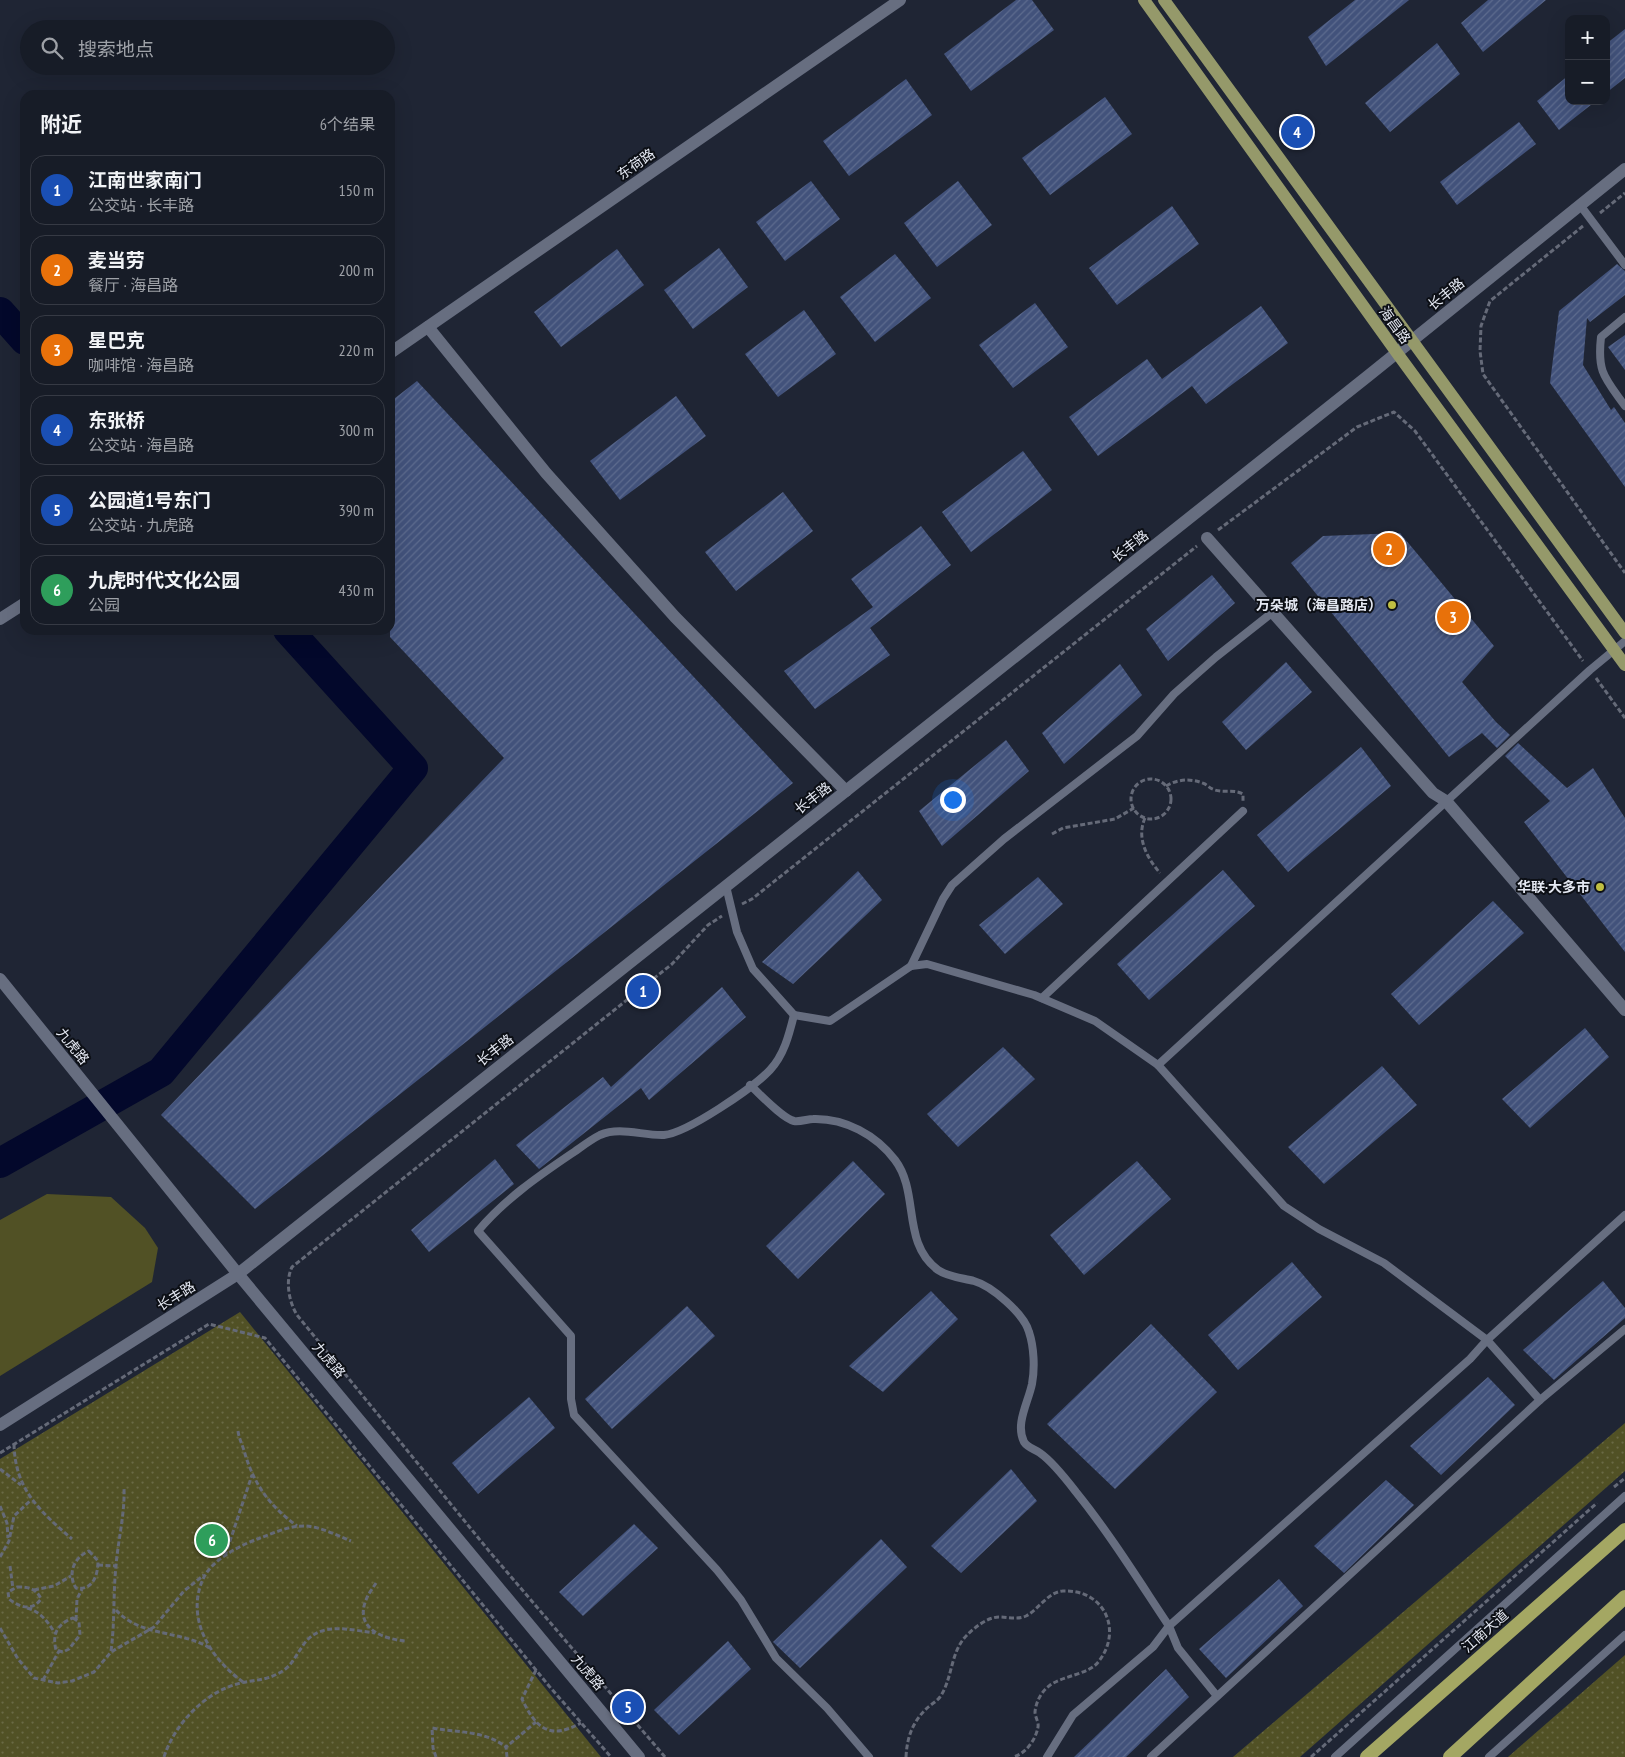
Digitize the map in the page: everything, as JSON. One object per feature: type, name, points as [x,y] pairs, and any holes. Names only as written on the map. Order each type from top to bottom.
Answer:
[{"type":"highway","name":"江南大道","points":[[1370,1756],[1625,1530]]},
{"type":"highway","points":[[1450,1757],[1625,1597]]},
{"type":"main road","name":"海昌路","points":[[1144,0],[1397,353],[1625,665]]},
{"type":"main road","name":"海昌路","points":[[1164,0],[1625,633]]},
{"type":"street","name":"东荷路","points":[[395,351],[900,0]]},
{"type":"street","name":"长丰路","points":[[0,1425],[238,1274],[1397,353],[1625,169]]},
{"type":"street","points":[[428,328],[546,474],[675,617],[846,791]]},
{"type":"street","points":[[1207,538],[1433,794],[1446,801],[1625,1010]]},
{"type":"street","points":[[0,619],[20,605]]},
{"type":"street","name":"九虎路","points":[[0,979],[238,1274],[639,1757]]},
{"type":"lane","points":[[1580,205],[1625,265]]},
{"type":"lane","points":[[1625,317],[1600,337],[1599,355],[1602,374],[1625,406]]},
{"type":"lane","points":[[911,966],[943,899],[952,885],[1004,839],[1137,736],[1174,694],[1216,657],[1273,612]]},
{"type":"lane","points":[[1158,1065],[1590,670],[1625,641]]},
{"type":"lane","points":[[1042,998],[1243,811]]},
{"type":"lane","points":[[726,886],[737,932],[753,969],[794,1015],[830,1021],[911,966],[927,964],[1042,998],[1094,1021],[1158,1065],[1284,1206],[1318,1229],[1384,1263],[1487,1340],[1540,1400]]},
{"type":"lane","points":[[794,1015],[782,1053],[770,1070],[750,1085],[685,1129],[664,1135],[625,1131],[600,1135],[535,1178],[492,1213],[478,1231],[571,1336],[571,1399],[574,1415],[717,1570],[741,1600],[776,1658],[827,1708],[869,1757]]},
{"type":"lane","points":[[750,1085],[777,1110],[794,1121],[814,1118],[864,1130],[895,1160],[910,1198],[914,1234],[924,1254],[939,1270],[976,1282],[996,1292],[1015,1312],[1028,1330],[1034,1360],[1032,1384],[1024,1406],[1020,1433],[1026,1446],[1040,1453],[1076,1492],[1169,1626],[1178,1648],[1217,1696]]},
{"type":"lane","points":[[1053,1755],[1073,1715],[1153,1646],[1169,1626],[1470,1359],[1487,1340],[1625,1215]]},
{"type":"lane","points":[[1151,1757],[1540,1400],[1625,1329]]},
{"type":"lane","points":[[1335,1757],[1625,1496]]},
{"type":"lane","points":[[1489,1757],[1625,1635]]},
{"type":"path","points":[[1625,193],[1490,301],[1481,326],[1480,351],[1482,374],[1625,573]]},
{"type":"path","points":[[665,1757],[489,1551],[297,1315],[290,1304],[288,1275],[292,1267],[672,964],[708,925],[752,899],[1207,538],[1357,427],[1394,412],[1416,431],[1625,718]]},
{"type":"path","points":[[1150,779],[1157,780],[1166,786],[1171,794],[1170,808],[1161,816],[1145,818],[1134,808],[1132,796],[1138,784],[1150,779]]},
{"type":"path","points":[[1166,786],[1177,780],[1188,780],[1203,784],[1213,790],[1236,791],[1242,794],[1243,811]]},
{"type":"path","points":[[1052,834],[1063,828],[1115,819],[1134,808]]},
{"type":"path","points":[[1145,818],[1142,826],[1144,848],[1147,857],[1167,882]]},
{"type":"path","points":[[0,1453],[209,1324],[264,1338],[536,1670],[611,1757]]},
{"type":"path","points":[[238,1431],[252,1476],[271,1505],[298,1526]]},
{"type":"path","points":[[14,1444],[15,1466],[31,1500],[72,1538]]},
{"type":"path","points":[[0,1471],[24,1487]]},
{"type":"path","points":[[225,1557],[252,1476]]},
{"type":"path","points":[[1610,1491],[1625,1478]]},
{"type":"path","points":[[111,1652],[116,1609],[114,1586],[124,1510],[124,1488]]},
{"type":"path","points":[[1311,1757],[1603,1498]]},
{"type":"path","points":[[0,1557],[9,1541],[14,1516],[31,1500]]},
{"type":"path","points":[[0,1506],[7,1523],[9,1541]]},
{"type":"path","points":[[243,1682],[231,1674],[210,1648],[198,1622],[197,1606],[204,1577],[225,1557],[254,1541],[289,1527],[306,1526],[323,1530],[350,1541]]},
{"type":"path","points":[[89,1551],[95,1555],[98,1565],[95,1578],[90,1586],[82,1589],[76,1588],[71,1581],[71,1575],[76,1561],[83,1554],[89,1551]]},
{"type":"path","points":[[98,1565],[116,1566]]},
{"type":"path","points":[[10,1566],[13,1589]]},
{"type":"path","points":[[0,1628],[25,1669],[34,1678],[58,1683],[83,1678],[94,1672],[111,1652],[148,1630],[162,1619],[184,1591],[195,1581],[207,1574]]},
{"type":"path","points":[[34,1590],[54,1586],[71,1575]]},
{"type":"path","points":[[375,1633],[368,1626],[364,1608],[366,1600],[376,1583]]},
{"type":"path","points":[[27,1608],[38,1603],[41,1599],[38,1592],[26,1587],[13,1589],[8,1592],[9,1599],[17,1605],[27,1608],[37,1611],[43,1616],[55,1633]]},
{"type":"path","points":[[76,1621],[73,1618],[66,1621],[55,1633],[54,1641],[58,1650],[63,1652],[69,1648],[77,1640],[81,1630],[76,1621],[77,1599],[82,1589]]},
{"type":"path","points":[[906,1757],[906,1743],[913,1726],[925,1710],[939,1698],[948,1683],[955,1653],[966,1636],[991,1618],[1025,1616],[1050,1596],[1061,1591],[1087,1595],[1098,1602],[1108,1614],[1111,1629],[1108,1646],[1098,1663],[1082,1672],[1062,1677],[1048,1687],[1038,1700],[1035,1713],[1038,1725],[1032,1743],[1017,1756],[1013,1757]]},
{"type":"path","points":[[116,1609],[123,1618],[148,1630],[175,1634],[210,1648]]},
{"type":"path","points":[[164,1757],[178,1729],[198,1706],[223,1690],[243,1682],[266,1679],[287,1668],[296,1659],[302,1646],[310,1637],[322,1631],[339,1628],[375,1633],[390,1640],[406,1641]]},
{"type":"path","points":[[42,1680],[58,1650]]},
{"type":"path","points":[[536,1670],[522,1699],[536,1722],[547,1731],[558,1732],[581,1722]]},
{"type":"path","points":[[506,1746],[536,1722]]},
{"type":"path","points":[[436,1757],[433,1748],[432,1728],[495,1738],[506,1746],[507,1757]]},
{"type":"shaded area","points":[[47,1194],[111,1197],[145,1228],[158,1248],[152,1282],[0,1376],[0,1220]]},
{"type":"shaded area","points":[[240,1312],[601,1757],[0,1757],[0,1459]]},
{"type":"shaded area","points":[[1625,1423],[1625,1471],[1300,1757],[1233,1757]]},
{"type":"shaded area","points":[[1625,1655],[1625,1757],[1508,1757]]},
{"type":"building","points":[[1016,0],[1032,0],[1054,30],[971,91],[944,54]]},
{"type":"building","points":[[1355,0],[1409,0],[1326,66],[1308,37]]},
{"type":"building","points":[[1488,0],[1546,0],[1483,52],[1461,23]]},
{"type":"building","points":[[1625,29],[1625,78],[1610,90],[1610,60],[1610,41]]},
{"type":"building","points":[[1437,43],[1460,74],[1390,132],[1365,103]]},
{"type":"building","points":[[1565,78],[1565,105],[1591,105],[1559,130],[1537,101]]},
{"type":"building","points":[[906,79],[932,115],[849,176],[823,141]]},
{"type":"building","points":[[1105,97],[1132,134],[1050,195],[1022,158]]},
{"type":"building","points":[[1519,122],[1536,144],[1457,205],[1440,182]]},
{"type":"building","points":[[811,181],[840,219],[785,261],[756,222]]},
{"type":"building","points":[[958,181],[992,225],[937,267],[904,223]]},
{"type":"building","points":[[1172,206],[1199,244],[1117,305],[1089,268]]},
{"type":"building","points":[[719,248],[748,287],[693,329],[664,290]]},
{"type":"building","points":[[617,249],[644,285],[561,347],[534,312]]},
{"type":"building","points":[[895,254],[931,298],[875,342],[840,297]]},
{"type":"building","points":[[1617,264],[1625,271],[1625,295],[1590,322],[1587,318],[1583,365],[1611,410],[1614,407],[1625,423],[1625,487],[1550,383],[1559,311]]},
{"type":"building","points":[[1035,303],[1068,347],[1013,388],[979,345]]},
{"type":"building","points":[[1261,306],[1288,343],[1206,404],[1192,386],[1098,456],[1069,417],[1147,359],[1162,379]]},
{"type":"building","points":[[804,310],[836,354],[778,397],[745,354]]},
{"type":"building","points":[[1625,335],[1625,370],[1608,347]]},
{"type":"building","points":[[417,381],[793,783],[255,1209],[161,1115],[504,758],[390,637],[390,635],[395,635],[395,398]]},
{"type":"building","points":[[676,396],[706,436],[620,500],[590,461]]},
{"type":"building","points":[[1023,451],[1052,490],[971,552],[942,512]]},
{"type":"building","points":[[783,492],[813,531],[736,591],[705,552]]},
{"type":"building","points":[[921,526],[951,565],[870,628],[890,655],[815,709],[784,671],[873,607],[851,579]]},
{"type":"building","name":"万朵城（海昌路店）","points":[[1400,533],[1494,646],[1462,682],[1496,722],[1510,735],[1497,748],[1482,733],[1449,757],[1291,563],[1323,536]]},
{"type":"building","points":[[1212,575],[1235,603],[1168,661],[1146,629]]},
{"type":"building","points":[[1286,662],[1312,692],[1246,750],[1222,722]]},
{"type":"building","points":[[1120,664],[1142,695],[1064,764],[1042,733]]},
{"type":"building","points":[[1006,740],[1029,771],[942,846],[919,811]]},
{"type":"building","name":"华联·大多市","points":[[1518,743],[1567,788],[1593,768],[1625,818],[1625,952],[1524,822],[1550,801],[1505,756]]},
{"type":"building","points":[[1361,747],[1391,786],[1288,872],[1257,835]]},
{"type":"building","points":[[1223,870],[1255,906],[1149,1000],[1117,964]]},
{"type":"building","points":[[858,871],[882,900],[793,984],[762,962]]},
{"type":"building","points":[[1038,877],[1063,904],[1005,954],[979,925]]},
{"type":"building","points":[[1493,901],[1524,933],[1419,1025],[1391,994]]},
{"type":"building","points":[[722,987],[746,1017],[649,1100],[641,1088],[539,1169],[516,1145],[603,1077],[611,1087]]},
{"type":"building","points":[[1585,1028],[1609,1057],[1530,1128],[1502,1099]]},
{"type":"building","points":[[1003,1047],[1035,1079],[958,1147],[927,1114]]},
{"type":"building","points":[[1382,1066],[1417,1105],[1324,1184],[1288,1147]]},
{"type":"building","points":[[495,1159],[514,1184],[429,1252],[411,1230]]},
{"type":"building","points":[[853,1161],[885,1194],[798,1279],[766,1246]]},
{"type":"building","points":[[1137,1161],[1171,1199],[1084,1275],[1050,1235]]},
{"type":"building","points":[[1292,1262],[1322,1297],[1238,1370],[1208,1335]]},
{"type":"building","points":[[1603,1281],[1625,1308],[1625,1318],[1554,1380],[1523,1350]]},
{"type":"building","points":[[931,1291],[958,1319],[883,1392],[849,1366]]},
{"type":"building","points":[[687,1306],[715,1336],[612,1429],[585,1399]]},
{"type":"building","points":[[1151,1324],[1217,1392],[1115,1489],[1047,1424]]},
{"type":"building","points":[[1488,1377],[1515,1405],[1441,1475],[1410,1446]]},
{"type":"building","points":[[529,1397],[555,1428],[478,1494],[452,1463]]},
{"type":"building","points":[[1011,1469],[1037,1501],[961,1573],[931,1546]]},
{"type":"building","points":[[1386,1480],[1414,1505],[1344,1573],[1314,1546]]},
{"type":"building","points":[[634,1524],[658,1548],[583,1616],[559,1592]]},
{"type":"building","points":[[881,1539],[907,1567],[800,1668],[773,1642]]},
{"type":"building","points":[[1279,1579],[1303,1606],[1226,1678],[1199,1649]]},
{"type":"building","points":[[728,1641],[751,1669],[679,1735],[654,1710]]},
{"type":"building","points":[[1166,1669],[1189,1697],[1126,1757],[1074,1757]]},
{"type":"waterway","points":[[0,312],[20,334]]},
{"type":"waterway","points":[[0,1163],[161,1072],[413,768],[293,635]]},
{"type":"place","name":"东张桥","points":[[1297,132]]},
{"type":"place","name":"麦当劳","points":[[1389,549]]},
{"type":"place","name":"万朵城（海昌路店）","points":[[1392,605]]},
{"type":"place","name":"星巴克","points":[[1453,617]]},
{"type":"place","name":"华联·大多市","points":[[1600,887]]},
{"type":"place","name":"江南世家南门","points":[[643,991]]},
{"type":"place","name":"九虎时代文化公园","points":[[212,1540]]},
{"type":"place","name":"公园道1号东门","points":[[628,1707]]}]
